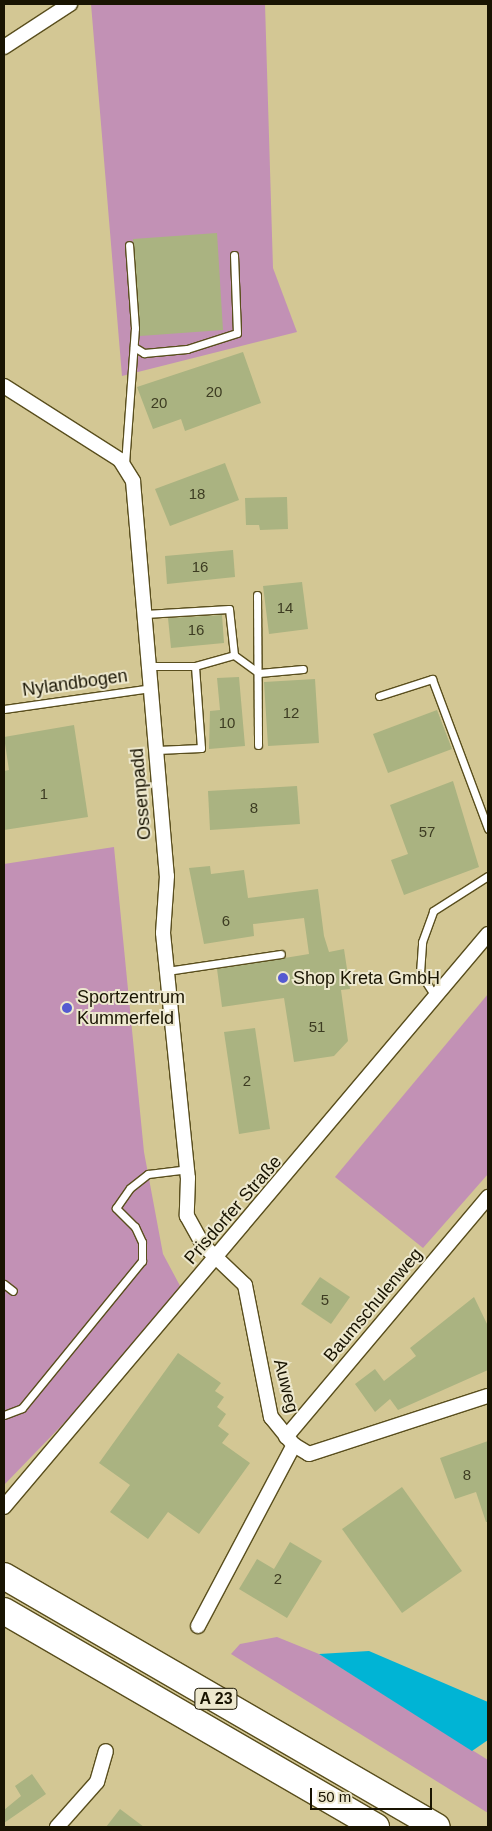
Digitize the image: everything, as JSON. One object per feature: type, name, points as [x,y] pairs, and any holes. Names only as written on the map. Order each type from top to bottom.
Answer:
[{"type":"highway","name":"A 23","points":[[4,1576],[437,1827]]},
{"type":"highway","name":"A 23","points":[[4,1611],[376,1827]]},
{"type":"street","points":[[4,47],[70,4]]},
{"type":"street","points":[[4,386],[125,464]]},
{"type":"street","name":"Ossenpadd","points":[[125,464],[133,481],[150,666],[167,876],[167,971],[187,1169],[187,1216],[203,1245],[217,1257]]},
{"type":"street","name":"Prisdorfer Straße","points":[[5,1506],[488,934]]},
{"type":"street","name":"Baumschulenweg","points":[[198,1626],[290,1441],[488,1197]]},
{"type":"street","name":"Auweg","points":[[217,1257],[245,1285],[271,1417],[290,1441]]},
{"type":"street","points":[[290,1441],[310,1454],[488,1396]]},
{"type":"street","points":[[57,1827],[97,1782],[106,1751]]},
{"type":"lane","points":[[125,464],[134,347],[128,245]]},
{"type":"lane","points":[[134,347],[144,353],[187,349],[237,332],[234,255]]},
{"type":"lane","points":[[257,595],[258,745]]},
{"type":"lane","points":[[145,614],[229,609],[234,654],[259,673],[303,669]]},
{"type":"lane","points":[[150,666],[196,666],[234,654]]},
{"type":"lane","points":[[156,750],[201,748],[196,666]]},
{"type":"lane","points":[[379,696],[432,680],[488,829]]},
{"type":"lane","name":"Nylandbogen","points":[[4,709],[151,688]]},
{"type":"lane","points":[[435,996],[420,973],[422,942],[433,911],[488,876]]},
{"type":"lane","points":[[167,971],[282,954]]},
{"type":"lane","points":[[4,1415],[22,1408],[142,1261],[142,1242],[135,1227],[116,1208],[130,1188],[148,1174],[187,1169]]},
{"type":"lane","points":[[4,1284],[13,1291]]},
{"type":"shaded area","points":[[91,4],[265,4],[273,268],[297,332],[122,376]]},
{"type":"shaded area","name":"Sportzentrum Kummerfeld","points":[[114,847],[144,1152],[163,1254],[186,1297],[4,1485],[4,864]]},
{"type":"shaded area","points":[[488,994],[488,1174],[423,1248],[335,1177]]},
{"type":"shaded area","points":[[277,1637],[319,1654],[488,1760],[488,1813],[231,1654],[240,1644]]},
{"type":"water","points":[[369,1651],[488,1702],[488,1740],[472,1751],[319,1654]]},
{"type":"building","points":[[217,233],[223,330],[140,336],[133,239]]},
{"type":"building","points":[[243,352],[261,403],[185,431],[181,419],[153,429],[137,387]]},
{"type":"building","points":[[225,463],[239,500],[170,526],[155,489]]},
{"type":"building","points":[[287,497],[288,529],[260,530],[259,525],[246,525],[245,498]]},
{"type":"building","points":[[233,550],[235,577],[167,584],[165,556]]},
{"type":"building","points":[[302,582],[308,629],[269,634],[263,586]]},
{"type":"building","points":[[222,615],[224,643],[171,648],[168,618]]},
{"type":"building","points":[[239,677],[245,746],[209,749],[210,711],[220,710],[217,678]]},
{"type":"building","points":[[315,679],[319,743],[268,746],[264,682]]},
{"type":"building","points":[[437,710],[452,749],[388,773],[373,734]]},
{"type":"building","points":[[74,725],[88,817],[4,830],[4,771],[9,770],[4,737]]},
{"type":"building","points":[[453,781],[479,867],[404,895],[391,860],[408,854],[390,805]]},
{"type":"building","points":[[297,786],[300,824],[210,830],[208,791]]},
{"type":"building","points":[[210,866],[211,874],[244,870],[248,898],[318,889],[324,936],[329,952],[344,949],[350,989],[341,990],[348,1041],[334,1056],[294,1062],[284,998],[222,1007],[217,969],[309,954],[304,918],[253,924],[254,936],[204,944],[189,868]]},
{"type":"building","points":[[255,1028],[270,1129],[239,1134],[224,1032]]},
{"type":"building","points":[[320,1277],[350,1297],[331,1324],[301,1304]]},
{"type":"building","points":[[474,1297],[488,1326],[488,1370],[398,1410],[390,1399],[375,1412],[355,1384],[375,1369],[384,1381],[416,1356],[410,1348]]},
{"type":"building","points":[[178,1353],[221,1383],[215,1391],[224,1397],[217,1407],[226,1414],[218,1426],[229,1434],[222,1443],[250,1463],[199,1534],[168,1512],[148,1539],[110,1512],[130,1485],[99,1463]]},
{"type":"building","points":[[488,1441],[488,1522],[486,1522],[476,1492],[455,1499],[440,1458]]},
{"type":"building","points":[[402,1487],[462,1571],[402,1613],[342,1529]]},
{"type":"building","points":[[290,1542],[322,1561],[287,1618],[239,1589],[257,1559],[274,1569]]},
{"type":"building","points":[[32,1774],[46,1794],[4,1823],[4,1810],[21,1796],[15,1786]]},
{"type":"building","points":[[120,1809],[144,1827],[106,1827]]},
{"type":"place","name":"Shop Kreta GmbH","points":[[283,978]]},
{"type":"place","name":"Sportzentrum Kummerfeld","points":[[67,1008]]}]
